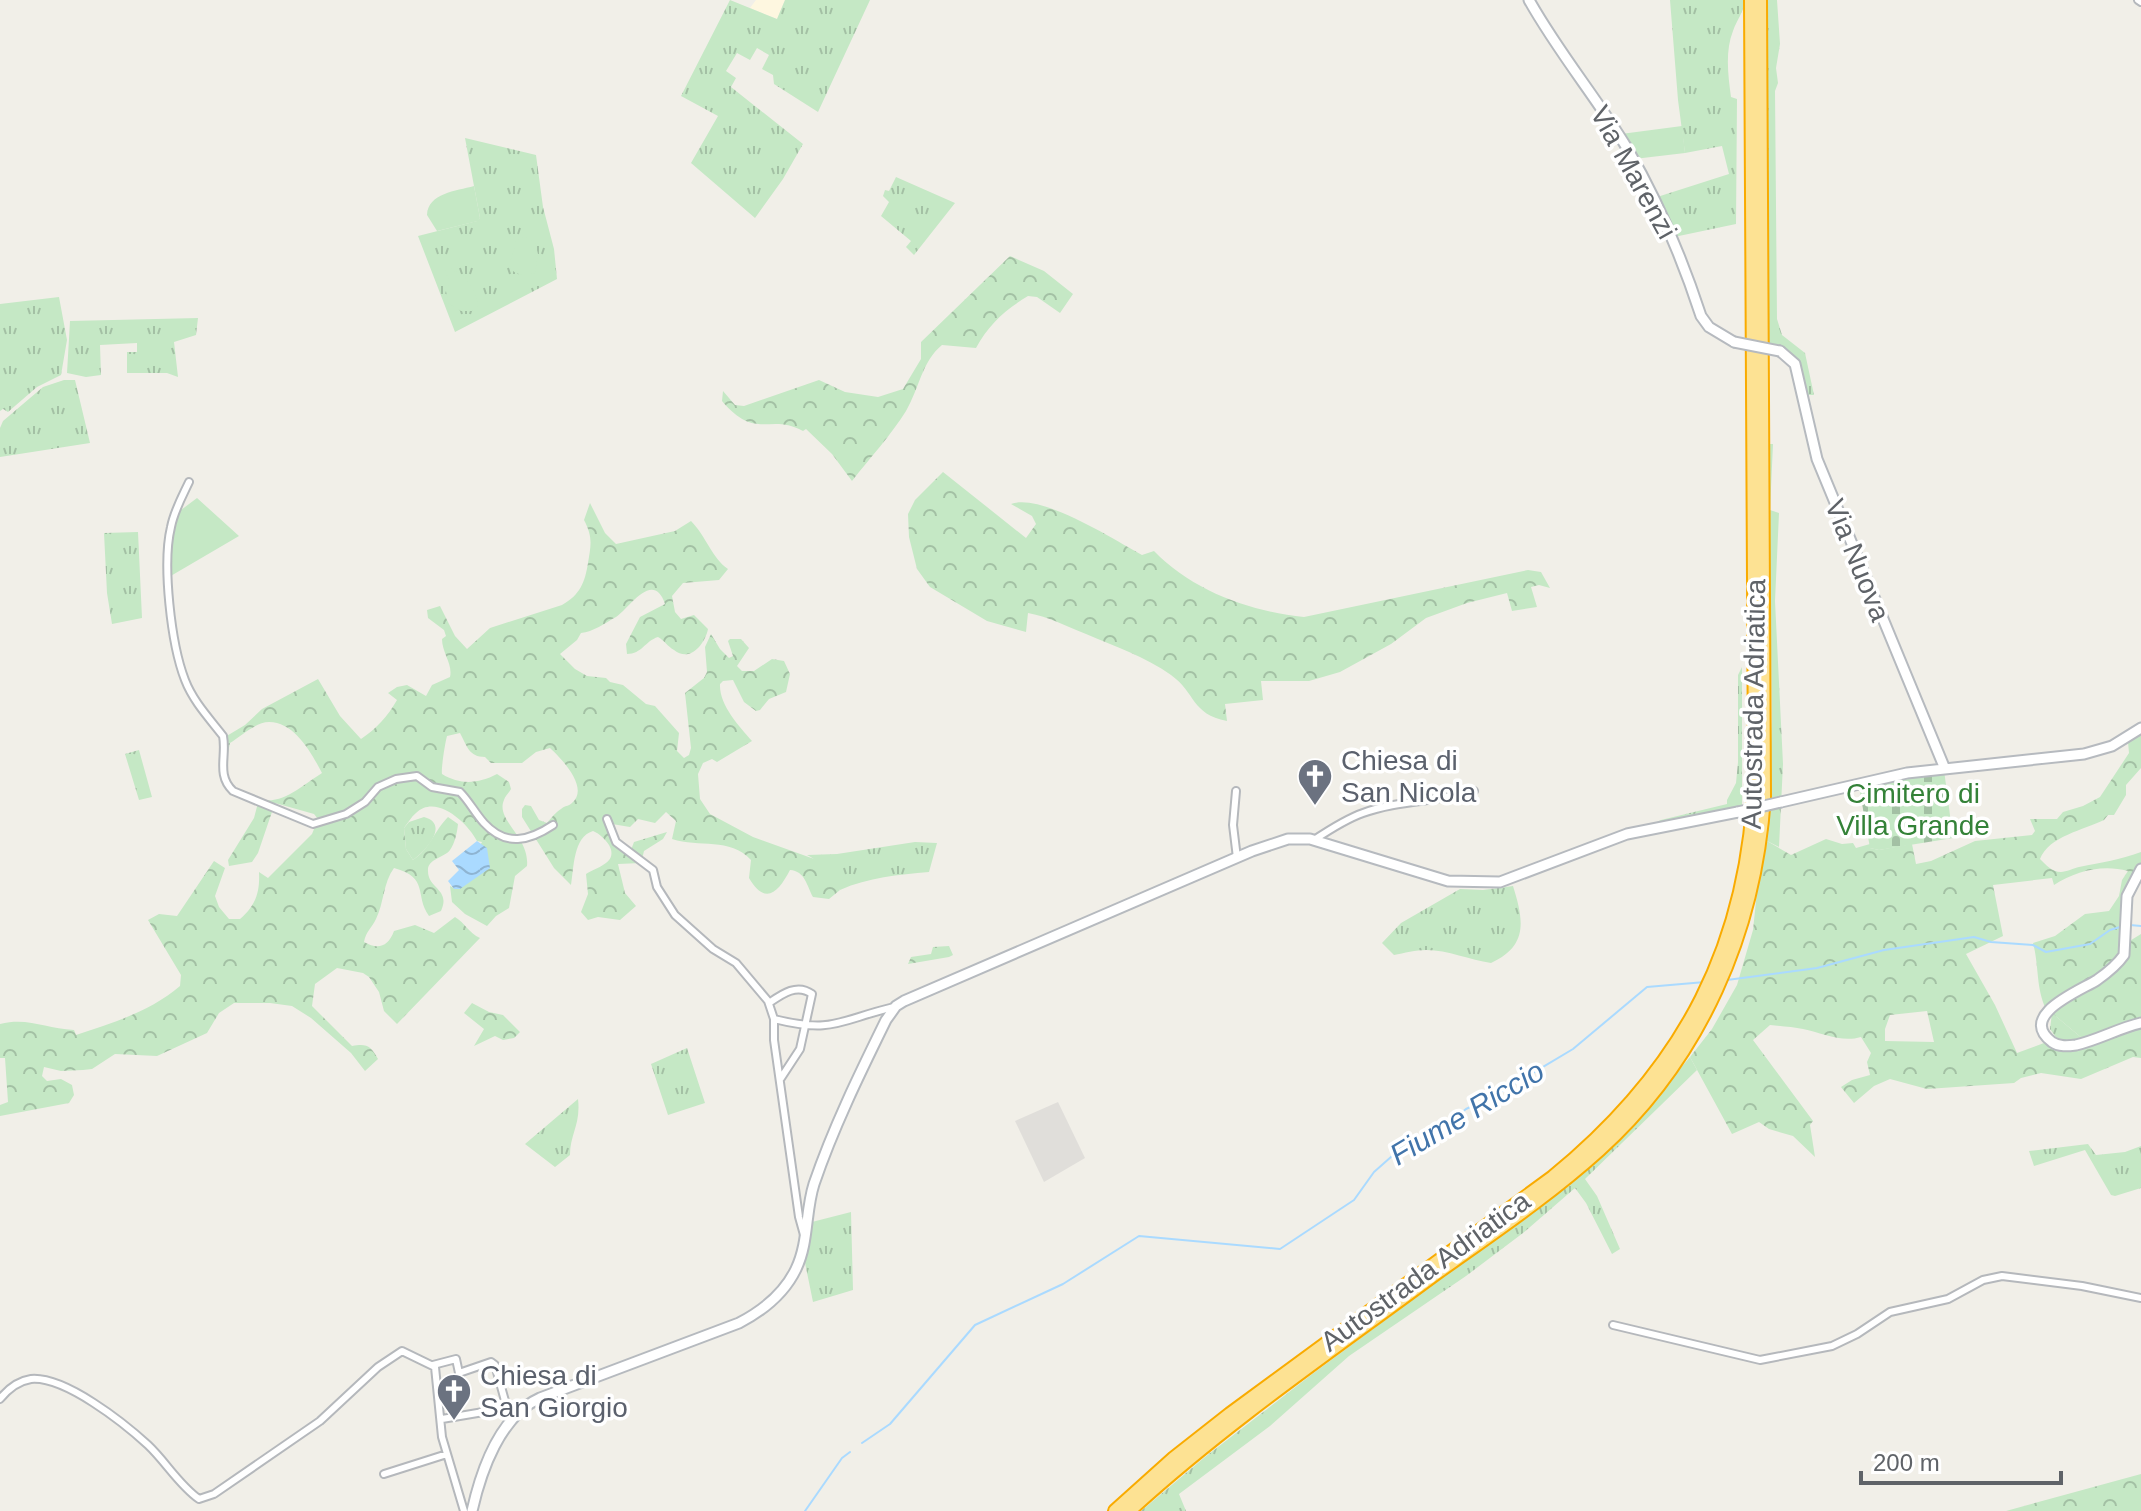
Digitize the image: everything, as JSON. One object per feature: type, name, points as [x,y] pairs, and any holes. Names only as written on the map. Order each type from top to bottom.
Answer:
[{"type":"highway","name":"Autostrada Adriatica","points":[[1129,1511],[1239,1419],[1578,1162],[1660,1076],[1709,984],[1750,871],[1753,822],[1755,42],[1751,0]]},
{"type":"highway","name":"Autostrada Adriatica","points":[[1755,42],[1760,0]]},
{"type":"highway","name":"Autostrada Adriatica","points":[[1115,1511],[1221,1421],[1562,1175]]},
{"type":"street","name":"Via Marenzi","points":[[1529,0],[1627,149],[1667,224],[1701,316],[1722,337],[1780,351]]},
{"type":"street","name":"Via Nuova","points":[[1780,351],[1795,364],[1817,459],[1945,769]]},
{"type":"street","points":[[189,482],[175,509],[170,530],[169,591],[184,678],[200,707],[223,736],[222,773],[225,784],[233,791],[313,824],[346,814],[365,802],[378,787],[396,779],[417,776],[432,787],[460,792],[484,823],[499,836],[511,840],[526,839],[553,825]]},
{"type":"street","points":[[774,1019],[803,1027],[843,1024],[896,1006],[942,982],[1288,839],[1314,840],[1448,881],[1500,882],[1627,834],[1907,773],[2084,754],[2112,746],[2141,728]]},
{"type":"street","points":[[1236,791],[1233,825],[1237,858]]},
{"type":"street","points":[[1314,840],[1364,812],[1446,799],[1474,791]]},
{"type":"street","points":[[607,819],[616,842],[653,870],[657,887],[675,915],[713,949],[736,963],[769,1003],[774,1019],[774,1040],[794,1184],[805,1239]]},
{"type":"street","points":[[2141,869],[2127,896],[2124,955],[2096,980],[2054,1004],[2046,1012],[2043,1026],[2051,1041],[2062,1046],[2076,1045],[2141,1023]]},
{"type":"street","points":[[769,1003],[796,989],[811,992],[797,1055],[781,1078]]},
{"type":"street","points":[[472,1511],[486,1467],[500,1438],[522,1408],[540,1398],[739,1323],[773,1300],[788,1282],[802,1253],[813,1187],[866,1061],[896,1006]]},
{"type":"street","points":[[1613,1325],[1760,1360],[1832,1346],[1890,1312],[1948,1299],[1983,1280],[2002,1276],[2082,1286],[2141,1298]]},
{"type":"street","points":[[0,1399],[21,1382],[46,1380],[60,1385],[91,1403],[140,1439],[199,1499],[214,1494],[320,1421],[378,1367],[402,1351],[433,1365],[456,1359],[459,1373],[491,1362],[495,1365],[507,1408]]},
{"type":"street","points":[[433,1365],[442,1437],[464,1511]]},
{"type":"street","points":[[442,1419],[522,1408]]},
{"type":"street","points":[[384,1474],[447,1454]]},
{"type":"shaded area","points":[[756,0],[785,0],[777,19],[750,8]]},
{"type":"shaded area","points":[[1058,1102],[1085,1158],[1044,1182],[1015,1121]]},
{"type":"green space","points":[[730,0],[777,19],[785,0],[870,0],[818,112],[774,84],[773,75],[762,69],[769,55],[757,48],[750,60],[737,53],[726,71],[736,78],[731,87],[803,144],[755,218],[691,163],[718,116],[681,96]]},
{"type":"green space","points":[[1670,0],[1744,0],[1730,39],[1728,55],[1731,97],[1737,99],[1736,224],[1674,237],[1654,198],[1729,174],[1722,146],[1685,153]]},
{"type":"green space","points":[[1766,0],[1777,0],[1780,44],[1775,91],[1777,319],[1782,335],[1805,353],[1814,395],[1804,395],[1796,358],[1765,344]]},
{"type":"green space","points":[[1682,126],[1685,153],[1634,159],[1621,134]]},
{"type":"green space","points":[[465,138],[536,155],[557,279],[455,332],[418,236],[480,218]]},
{"type":"green space","points":[[896,177],[955,203],[914,255],[906,247],[911,241],[881,216],[889,202],[883,196],[885,190],[889,191]]},
{"type":"green space","points":[[474,186],[478,221],[437,231],[427,215],[432,202],[444,194]]},
{"type":"green space","points":[[525,236],[535,242],[538,254],[535,273],[524,275],[509,267],[516,241]]},
{"type":"green space","points":[[1010,256],[1044,271],[1073,294],[1060,313],[1037,297],[1028,296],[998,318],[976,348],[942,345],[930,359],[900,420],[852,481],[832,454],[806,429],[803,431],[781,424],[754,424],[734,413],[722,401],[723,391],[735,405],[744,406],[819,380],[845,392],[878,397],[903,389],[921,359],[921,342]]},
{"type":"green space","points":[[444,267],[461,274],[470,284],[478,306],[472,311],[461,311],[449,304],[445,287],[450,284]]},
{"type":"green space","points":[[59,297],[67,340],[61,375],[37,387],[8,412],[0,411],[0,304]]},
{"type":"green space","points":[[198,318],[196,335],[174,342],[178,377],[167,373],[127,373],[127,352],[137,352],[137,343],[100,345],[101,375],[86,377],[67,373],[70,321]]},
{"type":"green space","points":[[75,380],[90,443],[0,457],[0,428],[3,421],[43,387]]},
{"type":"green space","points":[[1768,444],[1773,444],[1770,510],[1779,513],[1775,601],[1783,764],[1779,847],[1767,841],[1772,719]]},
{"type":"green space","points":[[943,472],[1026,538],[1036,524],[1032,516],[1011,504],[1024,502],[1058,511],[1142,555],[1154,551],[1186,577],[1223,597],[1283,614],[1304,617],[1528,570],[1541,572],[1550,588],[1539,585],[1531,587],[1537,607],[1512,611],[1507,593],[1426,618],[1391,644],[1340,672],[1309,681],[1261,681],[1263,700],[1225,704],[1227,721],[1207,713],[1171,675],[1130,652],[1028,613],[1026,632],[987,621],[930,587],[917,569],[909,537],[908,514],[915,500]]},
{"type":"green space","points":[[197,498],[239,536],[169,577],[177,513]]},
{"type":"green space","points":[[590,503],[605,533],[616,544],[675,531],[691,521],[728,569],[719,580],[683,583],[672,596],[675,612],[681,619],[694,615],[708,629],[700,646],[691,653],[680,653],[658,637],[636,652],[627,654],[626,644],[640,617],[665,604],[654,590],[640,595],[616,617],[581,633],[560,654],[587,676],[606,678],[623,685],[646,704],[655,706],[679,733],[677,751],[684,758],[691,748],[685,693],[707,672],[705,647],[711,634],[729,658],[733,656],[730,639],[741,639],[749,648],[737,666],[742,671],[754,671],[772,659],[784,661],[790,674],[786,692],[769,699],[760,710],[756,711],[744,702],[733,680],[720,684],[726,707],[752,741],[717,762],[712,759],[703,763],[698,774],[700,799],[710,814],[753,837],[817,860],[826,867],[840,890],[829,899],[813,897],[802,876],[790,870],[772,893],[761,892],[749,878],[751,860],[743,853],[724,846],[672,839],[676,821],[666,812],[655,823],[638,819],[630,827],[612,824],[616,838],[631,850],[634,842],[667,832],[663,839],[644,851],[641,863],[618,864],[625,893],[636,906],[620,920],[598,917],[588,920],[581,912],[588,894],[586,874],[609,860],[609,845],[593,831],[586,834],[578,846],[571,885],[554,868],[522,817],[525,805],[531,806],[539,820],[547,823],[559,810],[572,803],[578,789],[567,766],[550,748],[536,752],[522,763],[491,763],[485,757],[472,753],[460,733],[447,736],[442,774],[469,782],[497,774],[509,782],[511,789],[505,799],[504,815],[523,846],[527,866],[515,876],[509,908],[487,926],[465,914],[452,902],[450,886],[455,889],[482,842],[477,841],[459,819],[442,808],[424,808],[411,818],[404,828],[406,849],[413,860],[424,851],[448,817],[458,824],[450,850],[428,867],[431,882],[443,898],[441,911],[429,916],[417,882],[394,868],[379,913],[364,942],[382,946],[394,931],[415,925],[434,933],[455,917],[480,938],[397,1024],[384,1011],[379,992],[363,973],[337,968],[315,984],[312,1006],[352,1046],[371,1048],[378,1059],[365,1071],[351,1053],[311,1018],[292,1006],[234,1003],[219,1013],[207,1033],[157,1056],[115,1054],[92,1069],[83,1070],[61,1071],[44,1067],[42,1076],[47,1081],[61,1079],[72,1085],[74,1095],[69,1103],[0,1116],[0,1105],[8,1102],[5,1058],[0,1058],[0,1024],[29,1023],[74,1030],[76,1035],[118,1021],[157,1003],[180,986],[181,975],[148,920],[159,914],[177,916],[214,861],[225,868],[215,896],[219,907],[229,919],[240,919],[256,898],[259,872],[268,878],[312,834],[318,819],[314,814],[275,803],[252,862],[229,866],[228,860],[254,818],[259,799],[284,797],[322,773],[295,733],[278,723],[269,722],[254,727],[230,743],[224,772],[225,737],[245,725],[262,709],[318,679],[340,716],[361,739],[381,722],[397,700],[388,693],[407,685],[426,696],[432,685],[450,677],[442,644],[446,636],[444,630],[428,618],[427,610],[440,606],[455,636],[467,649],[490,628],[562,605],[573,597],[583,582],[588,563],[590,541],[584,520]]},
{"type":"green space","points":[[138,532],[142,618],[112,624],[104,533]]},
{"type":"green space","points":[[1742,667],[1742,807],[1642,829],[1661,820],[1727,804],[1736,783],[1738,675]]},
{"type":"green space","points":[[2141,733],[2141,768],[2126,785],[2126,795],[2114,815],[2059,839],[2040,859],[2061,872],[2141,852],[2141,863],[2125,891],[2121,953],[2117,960],[2046,1009],[2033,943],[2055,936],[2085,914],[2109,911],[2119,896],[2122,880],[2128,871],[2109,868],[2080,873],[2054,885],[2052,878],[1993,885],[2003,936],[1966,954],[1995,1005],[2017,1053],[2044,1043],[2055,1047],[2080,1047],[2141,1027],[2141,1058],[2133,1057],[2081,1079],[2041,1073],[2014,1083],[1927,1089],[1890,1079],[1874,1086],[1854,1103],[1841,1087],[1870,1075],[1867,1062],[1871,1053],[1861,1037],[1839,1038],[1770,1025],[1753,1040],[1813,1121],[1810,1125],[1815,1157],[1793,1136],[1769,1129],[1759,1122],[1732,1134],[1690,1057],[1712,1029],[1737,985],[1753,930],[1760,863],[1767,841],[1791,855],[1826,839],[1842,844],[1853,843],[1856,848],[1870,844],[1870,848],[1879,850],[1912,844],[1916,864],[1931,861],[1975,841],[2032,835],[2035,831],[2030,819],[2057,819],[2063,812],[2100,797],[2129,753],[2128,742]],"holes":[[[1927,1011],[1934,1042],[1885,1041],[1890,1015]]]},
{"type":"green space","points":[[139,750],[152,797],[139,800],[125,754]]},
{"type":"green space","name":"Cimitero di Villa Grande","points":[[1944,770],[1953,838],[1879,850],[1870,848],[1859,787]]},
{"type":"green space","points":[[424,817],[432,820],[435,831],[429,844],[413,860],[406,849],[404,828],[409,822]]},
{"type":"green space","points":[[915,842],[937,843],[929,872],[873,879],[840,890],[823,867],[807,855],[837,854]]},
{"type":"green space","points":[[1513,886],[1521,921],[1520,931],[1512,949],[1491,963],[1434,950],[1394,955],[1382,943],[1401,923],[1460,889]]},
{"type":"green space","points":[[2141,934],[2141,1020],[2083,1039],[2052,1013],[2053,1010],[2100,981],[2128,942]]},
{"type":"green space","points":[[949,946],[953,955],[949,957],[908,964],[911,957],[931,954],[933,947]]},
{"type":"green space","points":[[472,1003],[503,1015],[520,1032],[514,1038],[503,1040],[495,1036],[474,1046],[484,1029],[464,1013]]},
{"type":"green space","points":[[2052,1013],[2083,1039],[2058,1040],[2050,1029]]},
{"type":"green space","points":[[687,1048],[705,1103],[668,1115],[651,1064]]},
{"type":"green space","points":[[1690,1057],[1697,1070],[1585,1179],[1597,1196],[1620,1249],[1612,1254],[1575,1188],[1466,1276],[1349,1356],[1270,1426],[1179,1494],[1186,1511],[1141,1511],[1311,1375],[1583,1173],[1633,1124]]},
{"type":"green space","points":[[578,1099],[570,1155],[555,1167],[525,1144]]},
{"type":"green space","points":[[2088,1144],[2096,1155],[2125,1152],[2141,1146],[2141,1188],[2111,1195],[2085,1150],[2034,1166],[2029,1151]]},
{"type":"green space","points":[[851,1212],[853,1290],[813,1302],[803,1253],[808,1223]]},
{"type":"green space","points":[[2141,1474],[2141,1511],[2006,1511]]},
{"type":"water","points":[[477,841],[487,848],[490,868],[460,889],[454,889],[448,881],[459,870],[452,861]]},
{"type":"waterway","name":"Fiume Riccio","points":[[2130,925],[2141,926]]},
{"type":"waterway","name":"Fiume Riccio","points":[[1727,980],[1817,968],[1884,950],[1974,937],[1991,942],[2033,945],[2046,952],[2090,944],[2120,927]]},
{"type":"waterway","name":"Fiume Riccio","points":[[862,1443],[890,1424],[975,1325],[1063,1284],[1139,1236],[1280,1249],[1354,1200],[1374,1172],[1400,1149],[1443,1128],[1466,1109],[1496,1095],[1573,1049],[1647,987],[1705,982]]},
{"type":"waterway","name":"Fiume Riccio","points":[[805,1511],[842,1458],[850,1452]]},
{"type":"place","name":"Chiesa di San Nicola","points":[[1315,807]]},
{"type":"place","name":"Chiesa di San Giorgio","points":[[454,1422]]}]
